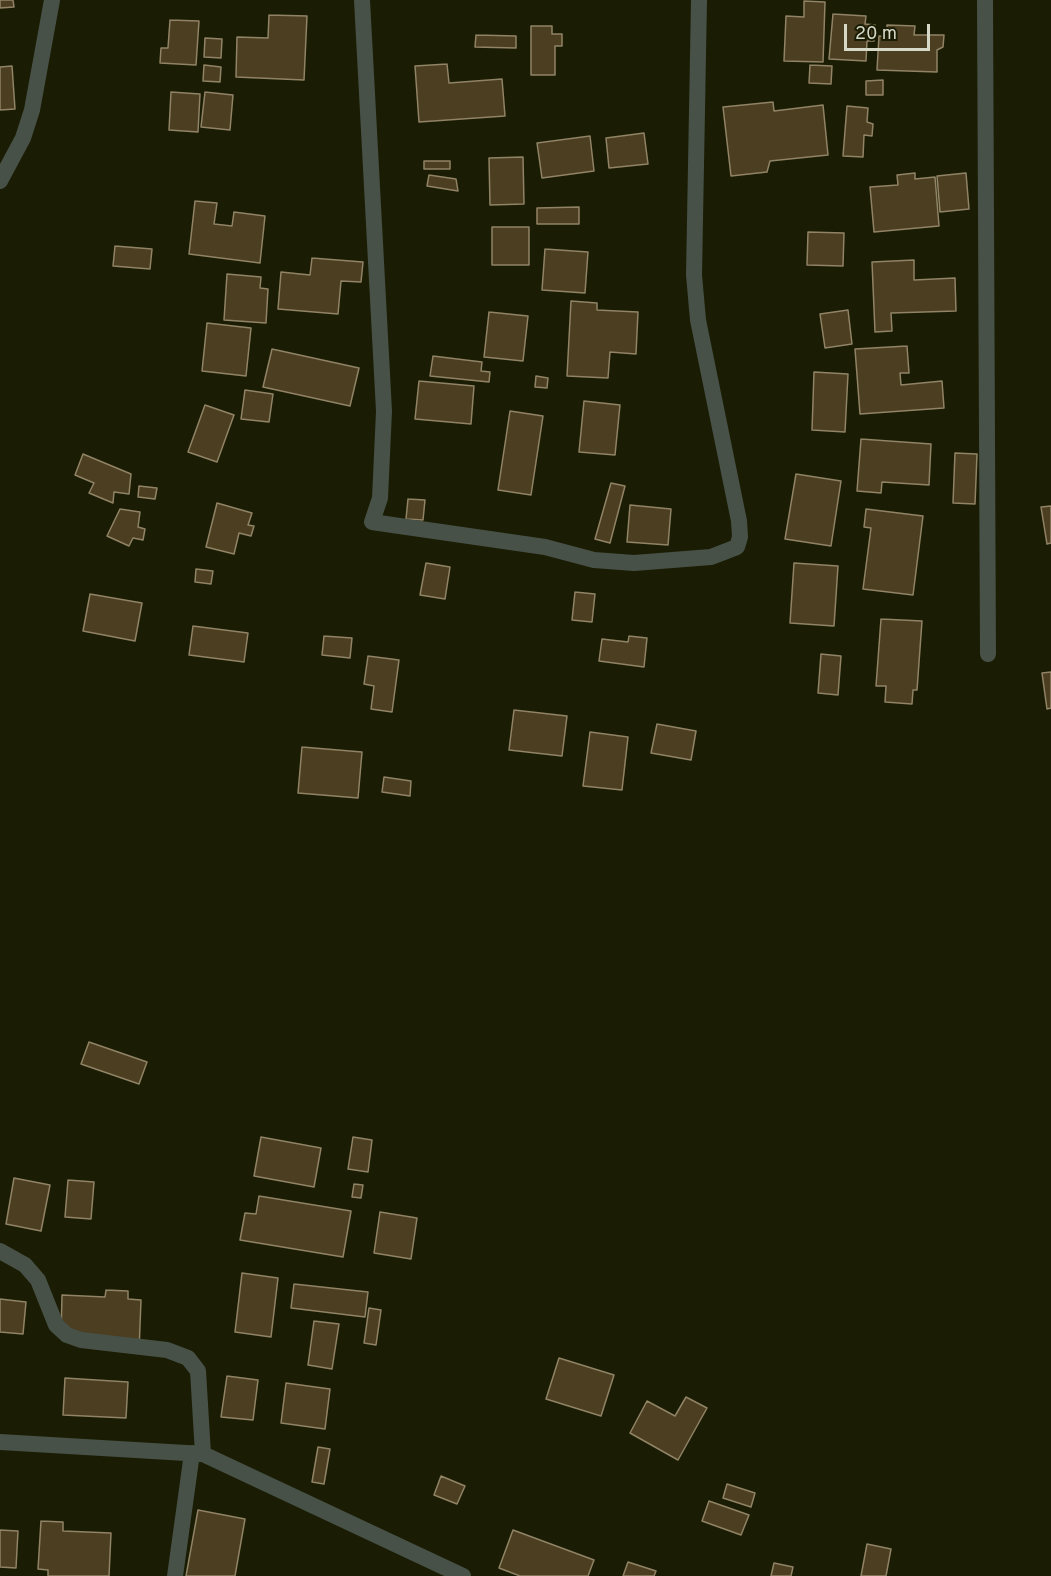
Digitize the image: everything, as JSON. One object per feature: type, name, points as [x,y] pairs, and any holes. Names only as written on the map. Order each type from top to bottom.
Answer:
[{"type":"street","points":[[0,181],[23,138],[32,110],[52,0]]},
{"type":"street","points":[[362,0],[384,411],[380,498],[372,522],[545,547],[594,560],[634,563],[711,557],[737,547],[740,537],[739,521],[698,320],[694,275],[699,0]]},
{"type":"street","points":[[985,0],[988,654]]},
{"type":"street","points":[[0,1251],[25,1265],[38,1280],[56,1325],[67,1335],[81,1340],[167,1350],[188,1358],[198,1371],[198,1453],[175,1576]]},
{"type":"street","points":[[0,1442],[198,1453],[436,1570],[463,1576]]},
{"type":"building","points":[[0,0],[13,0],[14,7],[0,8]]},
{"type":"building","points":[[804,1],[825,2],[823,62],[784,61],[786,16],[804,17]]},
{"type":"building","points":[[833,14],[866,16],[865,24],[875,25],[874,41],[867,41],[866,61],[829,59]]},
{"type":"building","points":[[269,15],[307,16],[304,80],[236,77],[237,37],[268,38]]},
{"type":"building","points":[[170,20],[199,21],[196,65],[160,63],[161,48],[168,48]]},
{"type":"building","points":[[887,25],[915,26],[914,35],[944,35],[943,47],[937,50],[937,72],[877,70],[879,36],[887,37]]},
{"type":"building","points":[[531,26],[552,26],[552,34],[562,34],[562,46],[555,46],[555,75],[531,75]]},
{"type":"building","points":[[476,35],[516,36],[516,48],[475,47]]},
{"type":"building","points":[[205,38],[222,39],[221,58],[204,57]]},
{"type":"building","points":[[447,64],[449,83],[502,79],[505,116],[419,122],[415,66]]},
{"type":"building","points":[[204,65],[221,67],[220,82],[203,81]]},
{"type":"building","points":[[810,65],[832,66],[831,84],[809,83]]},
{"type":"building","points":[[12,66],[15,109],[0,110],[0,67]]},
{"type":"building","points":[[883,80],[883,95],[866,95],[866,81]]},
{"type":"building","points":[[171,92],[200,94],[198,132],[169,130]]},
{"type":"building","points":[[205,92],[233,95],[230,130],[201,127]]},
{"type":"building","points":[[773,102],[774,111],[823,105],[828,155],[770,161],[767,172],[731,176],[723,107]]},
{"type":"building","points":[[847,106],[868,108],[867,122],[873,124],[872,136],[864,135],[863,157],[843,156]]},
{"type":"building","points":[[644,133],[648,164],[609,168],[606,138]]},
{"type":"building","points":[[590,136],[594,171],[542,178],[537,143]]},
{"type":"building","points":[[523,157],[524,204],[490,205],[489,158]]},
{"type":"building","points":[[424,161],[450,161],[450,169],[424,169]]},
{"type":"building","points":[[915,173],[915,179],[935,177],[939,226],[874,232],[870,187],[898,185],[897,175]]},
{"type":"building","points":[[966,173],[969,209],[940,212],[937,176]]},
{"type":"building","points":[[429,175],[456,179],[458,191],[427,186]]},
{"type":"building","points":[[195,201],[217,203],[214,224],[232,226],[234,212],[265,216],[260,263],[189,254]]},
{"type":"building","points":[[579,207],[579,224],[537,224],[537,208]]},
{"type":"building","points":[[492,227],[529,227],[529,265],[492,265]]},
{"type":"building","points":[[808,232],[844,233],[843,266],[807,265]]},
{"type":"building","points":[[115,246],[152,249],[150,269],[113,266]]},
{"type":"building","points":[[545,249],[588,252],[585,293],[542,290]]},
{"type":"building","points":[[312,258],[363,262],[361,282],[341,281],[338,314],[278,309],[281,272],[310,275]]},
{"type":"building","points":[[914,260],[914,280],[955,278],[956,311],[891,313],[892,331],[875,332],[872,262]]},
{"type":"building","points":[[227,274],[261,277],[260,288],[268,289],[266,323],[224,320]]},
{"type":"building","points":[[571,301],[597,303],[597,310],[638,312],[636,354],[610,352],[608,378],[567,376]]},
{"type":"building","points":[[848,310],[852,344],[825,348],[820,314]]},
{"type":"building","points":[[489,312],[528,316],[523,361],[484,357]]},
{"type":"building","points":[[207,323],[251,328],[246,376],[202,371]]},
{"type":"building","points":[[907,346],[909,373],[900,373],[901,385],[942,381],[944,408],[860,414],[855,349]]},
{"type":"building","points":[[272,349],[359,368],[350,406],[263,387]]},
{"type":"building","points":[[433,356],[482,362],[481,371],[490,372],[489,382],[430,376]]},
{"type":"building","points":[[814,372],[848,374],[845,432],[812,430]]},
{"type":"building","points":[[536,376],[548,378],[547,388],[535,387]]},
{"type":"building","points":[[419,381],[474,386],[471,424],[415,419]]},
{"type":"building","points":[[245,390],[273,394],[269,422],[241,419]]},
{"type":"building","points":[[584,401],[620,405],[615,455],[579,452]]},
{"type":"building","points":[[205,405],[234,415],[217,462],[188,452]]},
{"type":"building","points":[[510,411],[543,416],[531,495],[498,490]]},
{"type":"building","points":[[861,439],[931,444],[929,485],[882,482],[881,493],[857,491]]},
{"type":"building","points":[[955,453],[977,454],[975,504],[953,503]]},
{"type":"building","points":[[83,454],[131,474],[129,494],[114,492],[113,503],[89,493],[94,483],[75,475]]},
{"type":"building","points":[[796,474],[841,481],[831,546],[785,539]]},
{"type":"building","points":[[611,483],[625,486],[610,543],[595,539]]},
{"type":"building","points":[[139,486],[157,488],[155,499],[138,497]]},
{"type":"building","points":[[408,499],[425,500],[423,520],[406,519]]},
{"type":"building","points":[[217,503],[252,513],[248,525],[254,526],[251,536],[239,533],[234,554],[206,547]]},
{"type":"building","points":[[630,505],[671,509],[668,545],[627,542]]},
{"type":"building","points":[[1051,506],[1051,543],[1047,544],[1041,507]]},
{"type":"building","points":[[120,509],[140,512],[138,527],[145,529],[143,540],[133,538],[129,546],[107,536]]},
{"type":"building","points":[[866,509],[923,516],[913,595],[863,589],[871,528],[864,527]]},
{"type":"building","points":[[426,563],[450,567],[445,599],[420,595]]},
{"type":"building","points":[[794,563],[838,566],[834,626],[790,623]]},
{"type":"building","points":[[196,569],[213,571],[211,584],[195,582]]},
{"type":"building","points":[[575,592],[595,594],[592,622],[572,620]]},
{"type":"building","points":[[90,594],[142,603],[135,641],[83,631]]},
{"type":"building","points":[[881,619],[922,621],[917,690],[913,690],[912,704],[885,702],[886,686],[876,686]]},
{"type":"building","points":[[193,626],[248,633],[244,662],[189,655]]},
{"type":"building","points":[[324,636],[352,638],[350,658],[322,655]]},
{"type":"building","points":[[629,636],[647,638],[644,667],[599,661],[602,639],[628,642]]},
{"type":"building","points":[[821,654],[841,656],[838,695],[818,693]]},
{"type":"building","points":[[368,656],[399,660],[392,712],[371,709],[374,686],[364,684]]},
{"type":"building","points":[[1051,672],[1051,708],[1047,709],[1042,673]]},
{"type":"building","points":[[514,710],[567,716],[562,756],[509,750]]},
{"type":"building","points":[[657,724],[696,731],[691,760],[651,753]]},
{"type":"building","points":[[590,732],[628,737],[622,790],[583,786]]},
{"type":"building","points":[[302,747],[362,752],[358,798],[298,793]]},
{"type":"building","points":[[384,777],[411,781],[410,796],[382,792]]},
{"type":"building","points":[[89,1042],[147,1062],[139,1084],[81,1064]]},
{"type":"building","points":[[261,1137],[321,1148],[314,1187],[254,1176]]},
{"type":"building","points":[[353,1137],[372,1140],[368,1172],[348,1169]]},
{"type":"building","points":[[14,1178],[50,1185],[41,1231],[6,1224]]},
{"type":"building","points":[[68,1180],[94,1182],[91,1219],[65,1217]]},
{"type":"building","points":[[354,1184],[363,1185],[361,1198],[352,1197]]},
{"type":"building","points":[[259,1196],[351,1211],[343,1257],[240,1240],[245,1213],[256,1214]]},
{"type":"building","points":[[380,1212],[417,1218],[411,1259],[374,1253]]},
{"type":"building","points":[[242,1273],[278,1278],[271,1337],[235,1332]]},
{"type":"building","points":[[294,1284],[368,1292],[365,1317],[291,1308]]},
{"type":"building","points":[[106,1290],[128,1291],[128,1299],[141,1300],[139,1351],[61,1336],[62,1295],[105,1297]]},
{"type":"building","points":[[0,1299],[26,1302],[23,1334],[0,1332]]},
{"type":"building","points":[[369,1308],[381,1310],[376,1345],[364,1343]]},
{"type":"building","points":[[314,1321],[339,1324],[332,1369],[308,1365]]},
{"type":"building","points":[[559,1358],[614,1375],[601,1416],[546,1399]]},
{"type":"building","points":[[227,1376],[258,1380],[253,1420],[221,1417]]},
{"type":"building","points":[[65,1378],[128,1382],[126,1418],[63,1415]]},
{"type":"building","points":[[286,1383],[330,1389],[325,1429],[281,1423]]},
{"type":"building","points":[[686,1397],[707,1408],[678,1460],[630,1433],[647,1401],[675,1416]]},
{"type":"building","points":[[318,1447],[330,1449],[324,1484],[312,1482]]},
{"type":"building","points":[[441,1476],[465,1486],[457,1504],[434,1495]]},
{"type":"building","points":[[727,1484],[755,1493],[751,1507],[723,1498]]},
{"type":"building","points":[[709,1501],[749,1515],[741,1535],[702,1521]]},
{"type":"building","points":[[198,1510],[245,1519],[235,1576],[186,1576]]},
{"type":"building","points":[[41,1521],[63,1522],[63,1531],[111,1533],[109,1576],[48,1576],[48,1570],[38,1569]]},
{"type":"building","points":[[0,1530],[18,1531],[16,1568],[0,1567]]},
{"type":"building","points":[[513,1530],[594,1560],[588,1576],[520,1576],[499,1568]]},
{"type":"building","points":[[867,1544],[891,1549],[886,1576],[861,1576]]},
{"type":"building","points":[[628,1562],[656,1571],[654,1576],[623,1576]]},
{"type":"building","points":[[774,1563],[793,1567],[791,1576],[771,1576]]}]
